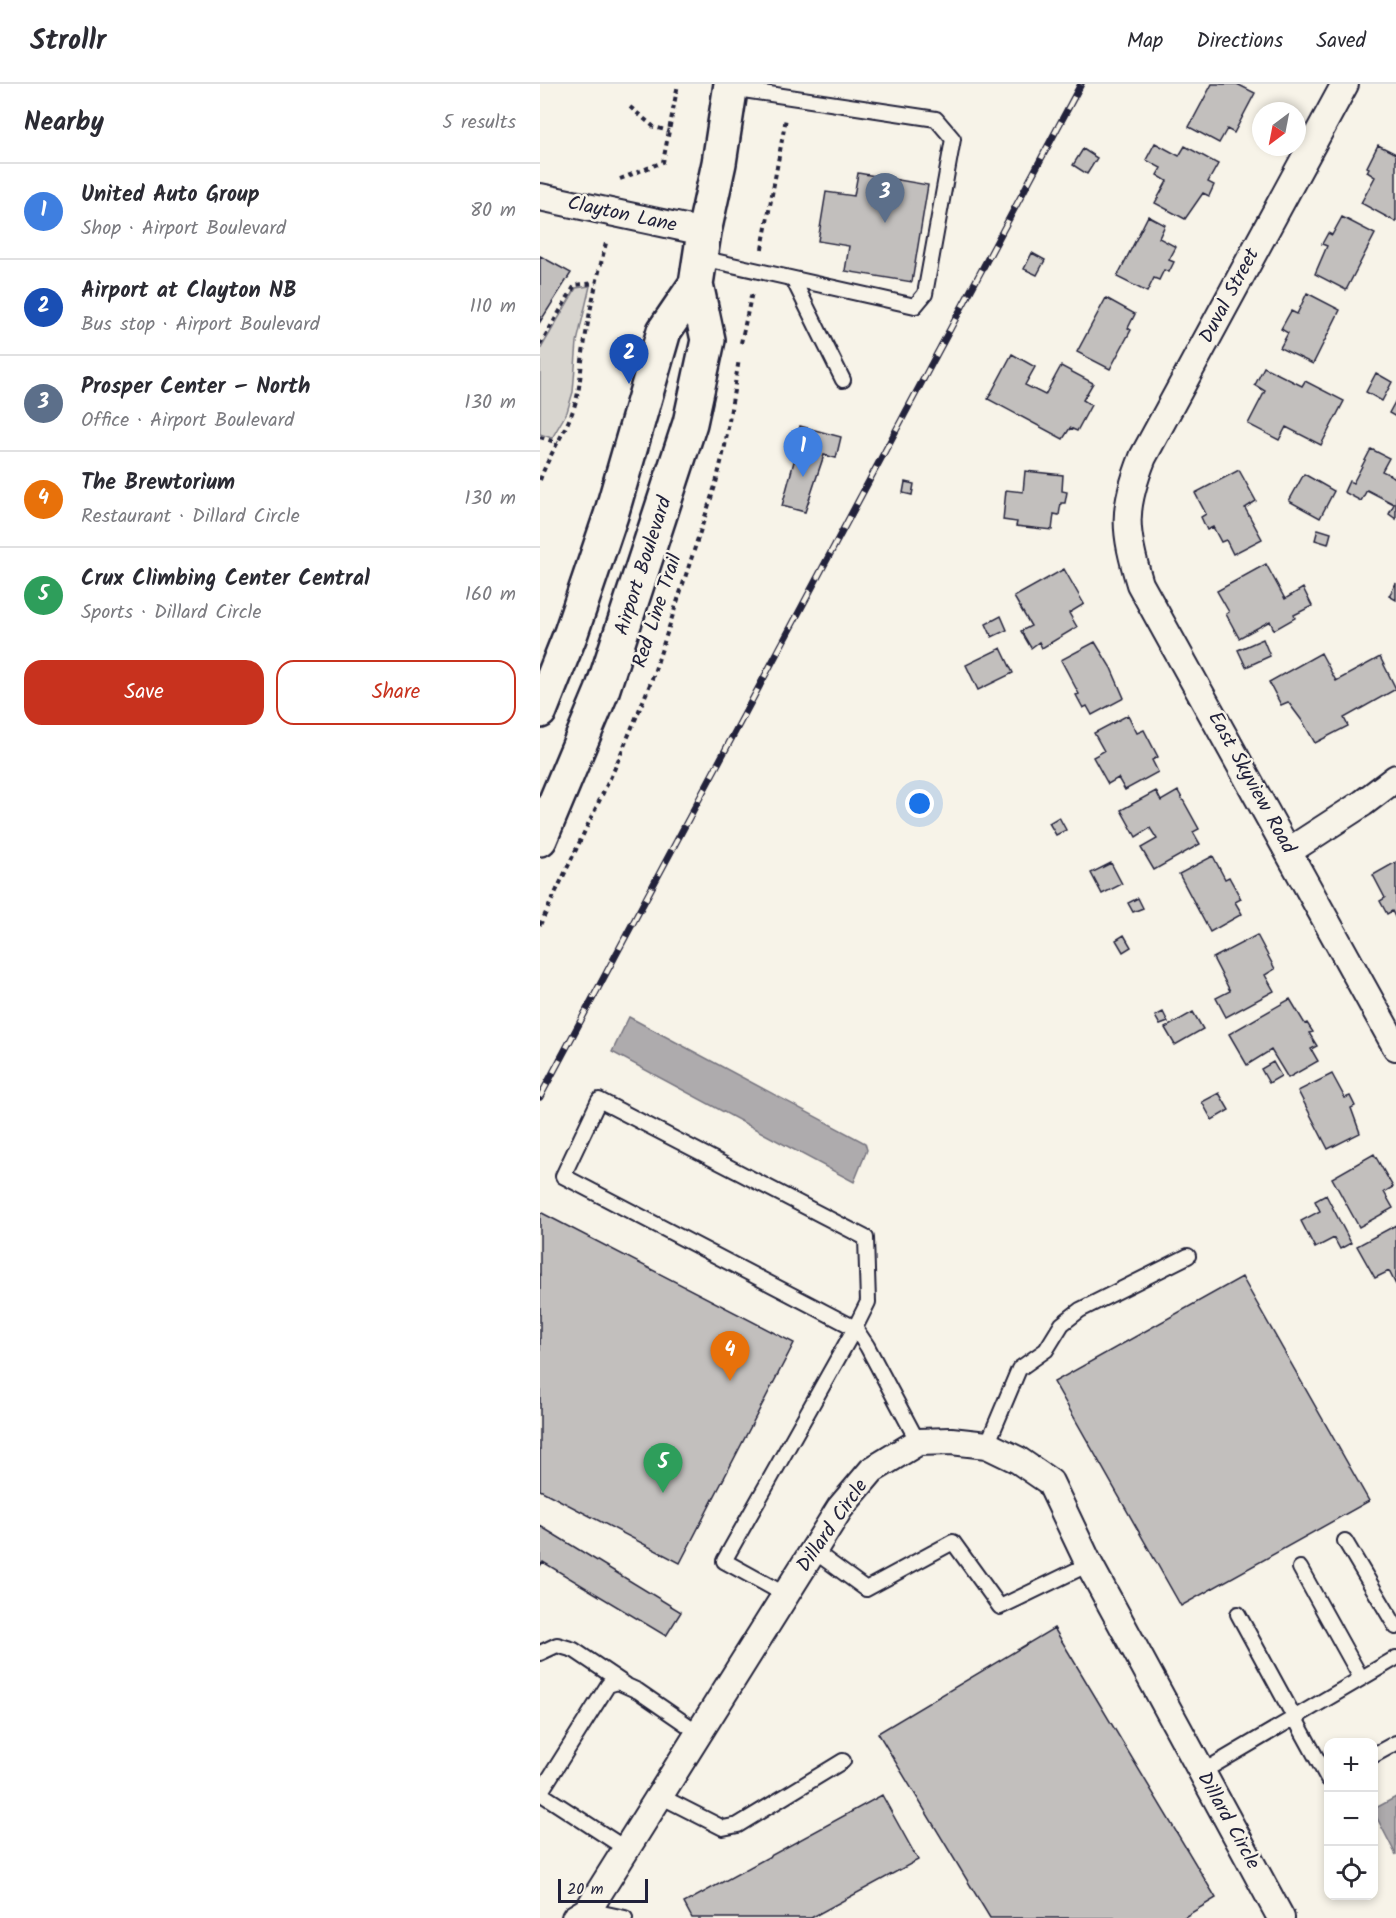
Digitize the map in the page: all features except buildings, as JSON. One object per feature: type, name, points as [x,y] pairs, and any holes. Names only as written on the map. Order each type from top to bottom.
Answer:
[{"type":"main road","name":"Airport Boulevard","points":[[540,711],[571,633],[611,515],[664,331],[700,258],[719,163],[731,86]]},
{"type":"main road","name":"Airport Boulevard","points":[[540,839],[602,691],[690,423],[708,340],[700,258]]},
{"type":"street","name":"Duval Street","points":[[1126,512],[1132,484],[1143,457],[1345,84]]},
{"type":"street","name":"Clayton Lane","points":[[540,197],[700,258]]},
{"type":"street","name":"East Skyview Road","points":[[1126,512],[1130,550],[1140,584],[1396,1047]]},
{"type":"street","points":[[1289,851],[1363,803],[1396,778]]},
{"type":"street","name":"Dillard Circle","points":[[581,1914],[660,1796],[840,1508],[872,1470],[918,1442],[951,1441],[987,1445],[1018,1460],[1050,1482],[1089,1564],[1281,1918]]},
{"type":"lane","points":[[700,258],[915,306],[925,294],[953,140],[936,119],[731,86]]},
{"type":"lane","points":[[794,279],[843,380]]},
{"type":"lane","points":[[786,1595],[724,1561],[855,1328],[868,1302],[866,1238],[599,1100],[563,1176],[855,1328],[918,1442]]},
{"type":"lane","points":[[987,1445],[1019,1369],[1046,1350],[1062,1324],[1080,1310],[1188,1256]]},
{"type":"lane","points":[[1345,1541],[1396,1628]]},
{"type":"lane","points":[[814,1551],[866,1589],[953,1542],[1000,1606],[1089,1564]]},
{"type":"lane","points":[[1300,1568],[1361,1678]]},
{"type":"lane","points":[[1238,1614],[1324,1770]]},
{"type":"lane","points":[[540,1653],[557,1645],[574,1650],[628,1686]]},
{"type":"lane","points":[[1202,1772],[1396,1658]]},
{"type":"lane","points":[[626,1849],[540,1793],[608,1685],[618,1682],[638,1691],[699,1733]]},
{"type":"lane","points":[[1378,1753],[1396,1743]]},
{"type":"lane","points":[[660,1796],[723,1828],[738,1825],[843,1761]]},
{"type":"lane","points":[[581,1914],[625,1918]]},
{"type":"path","points":[[620,179],[663,162],[678,84]]},
{"type":"path","points":[[630,107],[654,127],[669,131]]},
{"type":"path","points":[[761,258],[786,117]]},
{"type":"path","points":[[540,480],[546,463],[573,412],[578,395],[583,348],[607,239]]},
{"type":"path","points":[[540,345],[575,285],[596,283]]},
{"type":"path","name":"Red Line Trail","points":[[540,925],[614,770],[654,671],[716,483],[725,446],[741,344],[753,290]]},
{"type":"path","points":[[540,437],[558,444]]},
{"type":"shaded area","points":[[590,286],[577,342],[573,392],[567,412],[552,438],[540,434],[540,350],[576,288]]},
{"type":"shaded area","points":[[629,1017],[865,1143],[867,1150],[854,1182],[612,1052]]},
{"type":"shaded area","points":[[1396,1797],[1396,1855],[1378,1820],[1378,1807]]},
{"type":"railway","points":[[540,1097],[1081,84]]},
{"type":"place","name":"Prosper Center – North","points":[[885,223]]},
{"type":"place","name":"Airport at Clayton NB","points":[[629,384]]},
{"type":"place","name":"United Auto Group","points":[[803,477]]},
{"type":"place","name":"The Brewtorium","points":[[730,1381]]},
{"type":"place","name":"Crux Climbing Center Central","points":[[663,1493]]}]
